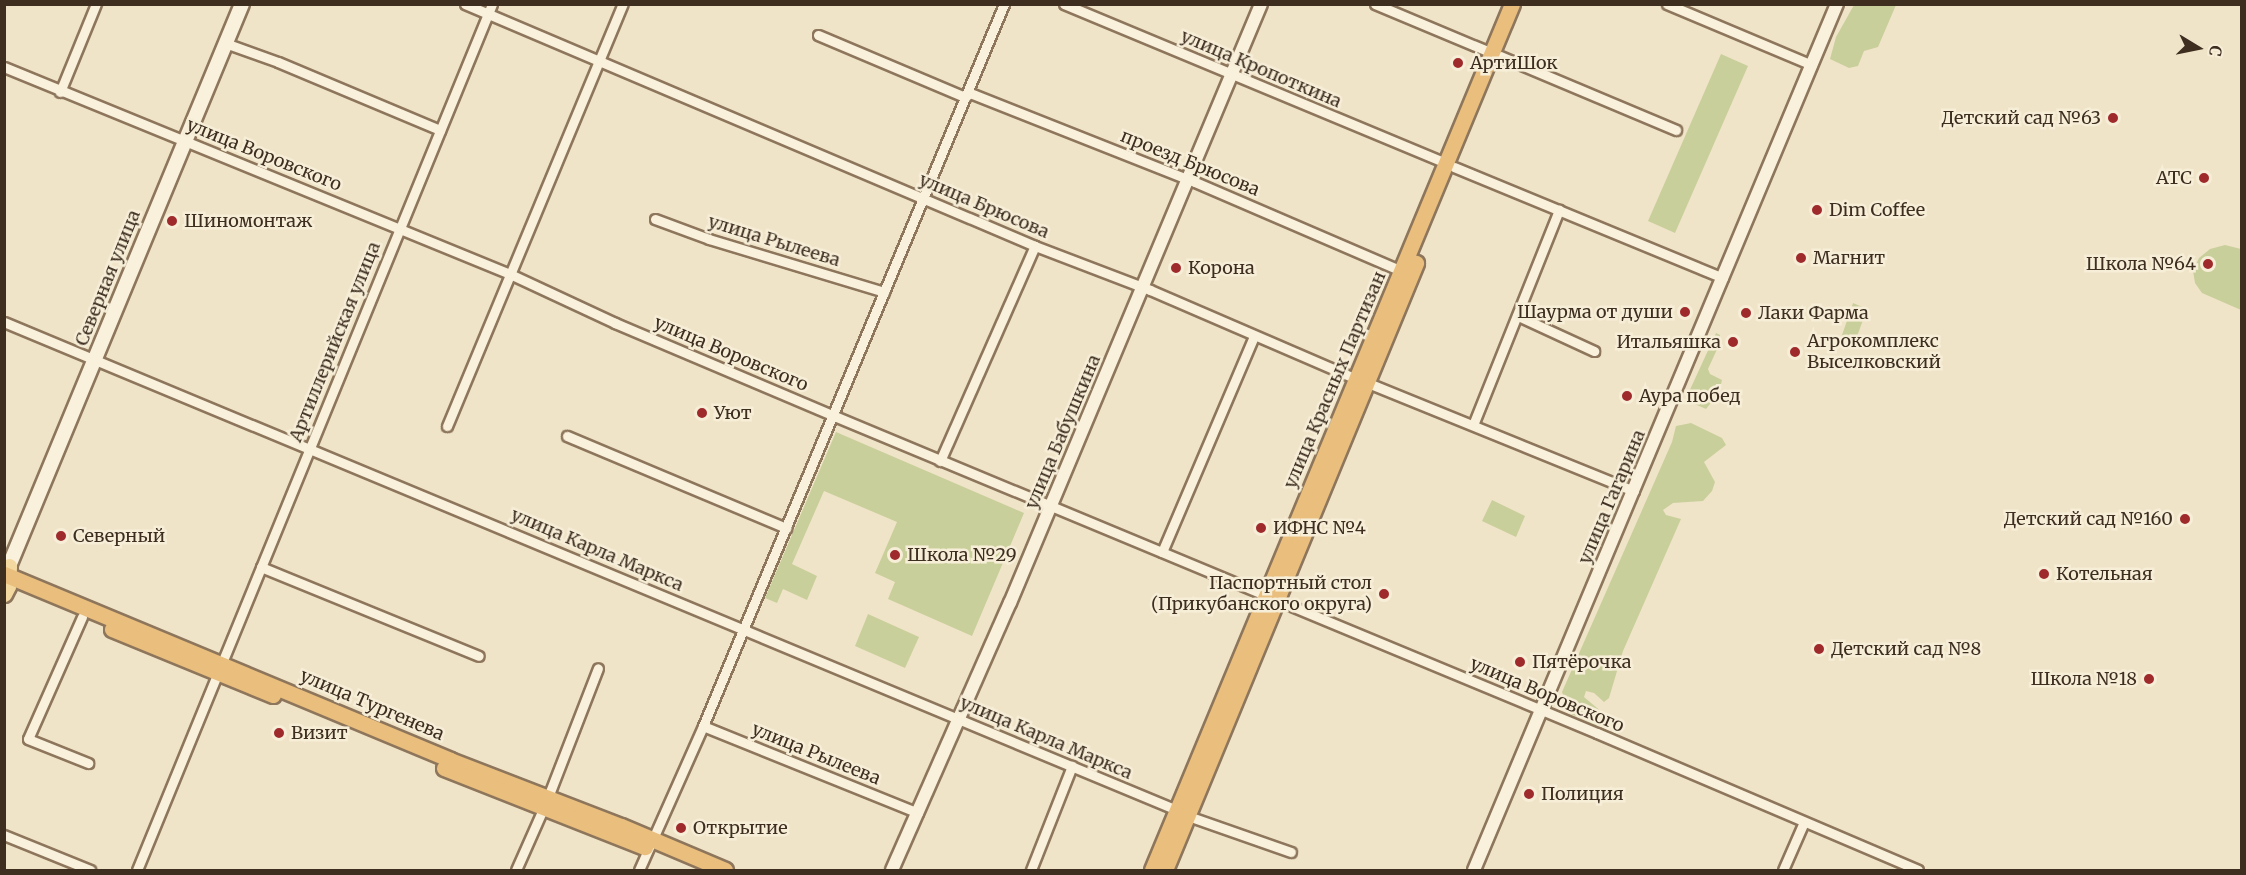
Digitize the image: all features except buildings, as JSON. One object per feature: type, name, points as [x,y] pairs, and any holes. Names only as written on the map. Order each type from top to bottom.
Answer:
[{"type":"highway","name":"улица Красных Партизан","points":[[1496,55],[1512,4]]},
{"type":"highway","name":"улица Красных Партизан","points":[[1165,870],[1183,813],[1363,381],[1450,165],[1496,55],[1522,4]]},
{"type":"highway","name":"улица Красных Партизан","points":[[1363,381],[1402,271],[1450,165]]},
{"type":"highway","name":"улица Тургенева","points":[[6,578],[82,617],[219,667]]},
{"type":"highway","name":"улица Тургенева","points":[[6,578],[450,760],[545,803],[725,870]]},
{"type":"highway","name":"улица Красных Партизан","points":[[1152,870],[1183,813]]},
{"type":"highway","name":"улица Тургенева","points":[[650,844],[700,870]]},
{"type":"main road","name":"Северная улица","points":[[6,578],[242,4]]},
{"type":"street","points":[[60,92],[96,4]]},
{"type":"street","name":"улица Брюсова","points":[[465,4],[922,199],[1035,246],[1143,287],[1254,336],[1634,491]]},
{"type":"street","name":"Артиллерийская улица","points":[[136,870],[492,4]]},
{"type":"street","points":[[447,426],[623,4]]},
{"type":"street","points":[[639,870],[703,726],[1004,4]]},
{"type":"street","name":"улица Кропоткина","points":[[1064,4],[1723,278]]},
{"type":"street","name":"улица Бабушкина","points":[[892,870],[1051,507],[1261,4]]},
{"type":"street","points":[[1375,4],[1676,130]]},
{"type":"street","points":[[1667,4],[1812,65]]},
{"type":"street","name":"улица Гагарина","points":[[1474,870],[1837,4]]},
{"type":"street","points":[[818,35],[965,97]]},
{"type":"street","points":[[225,43],[278,62],[440,130]]},
{"type":"street","name":"улица Воровского","points":[[4,67],[60,92],[510,274],[615,323],[940,461],[1918,870]]},
{"type":"street","name":"проезд Брюсова","points":[[965,97],[969,93],[1188,179],[1402,271]]},
{"type":"street","points":[[1473,425],[1559,210]]},
{"type":"street","name":"улица Рылеева","points":[[655,219],[709,239],[884,292]]},
{"type":"street","points":[[940,461],[1035,246]]},
{"type":"street","points":[[1518,316],[1594,351]]},
{"type":"street","name":"улица Карла Маркса","points":[[4,322],[1183,813],[1291,852]]},
{"type":"street","points":[[1162,552],[1254,336]]},
{"type":"street","points":[[567,436],[786,528]]},
{"type":"street","points":[[261,567],[479,656]]},
{"type":"street","points":[[82,617],[28,739],[88,763]]},
{"type":"street","points":[[516,870],[598,668]]},
{"type":"street","name":"улица Рылеева","points":[[703,726],[918,813]]},
{"type":"street","points":[[1031,870],[1072,766]]},
{"type":"street","points":[[1783,870],[1804,822]]},
{"type":"street","points":[[4,835],[90,870]]},
{"type":"green space","points":[[1854,5],[1896,5],[1878,47],[1864,51],[1858,66],[1849,68],[1830,59],[1836,37]]},
{"type":"green space","points":[[1721,54],[1748,66],[1675,233],[1648,221]]},
{"type":"green space","points":[[2225,245],[2241,249],[2241,310],[2202,293],[2195,283],[2193,271],[2199,258],[2210,249]]},
{"type":"green space","points":[[1853,303],[1867,309],[1855,342],[1841,338]]},
{"type":"green space","points":[[1716,333],[1720,335],[1719,345],[1708,369],[1710,374],[1722,380],[1719,393],[1706,409],[1690,402],[1688,394]]},
{"type":"green space","points":[[1691,423],[1722,438],[1726,445],[1704,462],[1715,482],[1712,491],[1703,501],[1673,503],[1663,510],[1666,515],[1681,519],[1623,651],[1609,698],[1604,702],[1594,693],[1586,691],[1584,697],[1603,713],[1597,726],[1569,713],[1562,692],[1672,442],[1676,426]]},
{"type":"green space","points":[[836,432],[1024,513],[972,636],[888,599],[895,582],[875,573],[897,522],[824,491],[792,564],[817,576],[807,600],[783,589],[777,603],[765,598]]},
{"type":"green space","points":[[1492,500],[1525,516],[1516,537],[1482,521]]},
{"type":"green space","points":[[868,614],[919,637],[905,668],[855,646]]},
{"type":"place","name":"АртиШок","points":[[1458,63]]},
{"type":"place","name":"Детский сад №63","points":[[2113,118]]},
{"type":"place","name":"АТС","points":[[2204,178]]},
{"type":"place","name":"Dim Coffee","points":[[1817,210]]},
{"type":"place","name":"Шиномонтаж","points":[[172,221]]},
{"type":"place","name":"Магнит","points":[[1801,258]]},
{"type":"place","name":"Школа №64","points":[[2208,264]]},
{"type":"place","name":"Корона","points":[[1176,268]]},
{"type":"place","name":"Шаурма от души","points":[[1685,312]]},
{"type":"place","name":"Лаки Фарма","points":[[1746,313]]},
{"type":"place","name":"Итальяшка","points":[[1733,342]]},
{"type":"place","name":"Агрокомплекс Выселковский","points":[[1795,352]]},
{"type":"place","name":"Аура побед","points":[[1627,396]]},
{"type":"place","name":"Уют","points":[[702,413]]},
{"type":"place","name":"Детский сад №160","points":[[2185,519]]},
{"type":"place","name":"ИФНС №4","points":[[1261,528]]},
{"type":"place","name":"Северный","points":[[61,536]]},
{"type":"place","name":"Школа №29","points":[[895,555]]},
{"type":"place","name":"Котельная","points":[[2044,574]]},
{"type":"place","name":"Паспортный стол (Прикубанского округа)","points":[[1384,594]]},
{"type":"place","name":"Детский сад №8","points":[[1819,649]]},
{"type":"place","name":"Пятёрочка","points":[[1520,662]]},
{"type":"place","name":"Школа №18","points":[[2149,679]]},
{"type":"place","name":"Визит","points":[[279,733]]},
{"type":"place","name":"Полиция","points":[[1529,794]]},
{"type":"place","name":"Открытие","points":[[681,828]]}]
